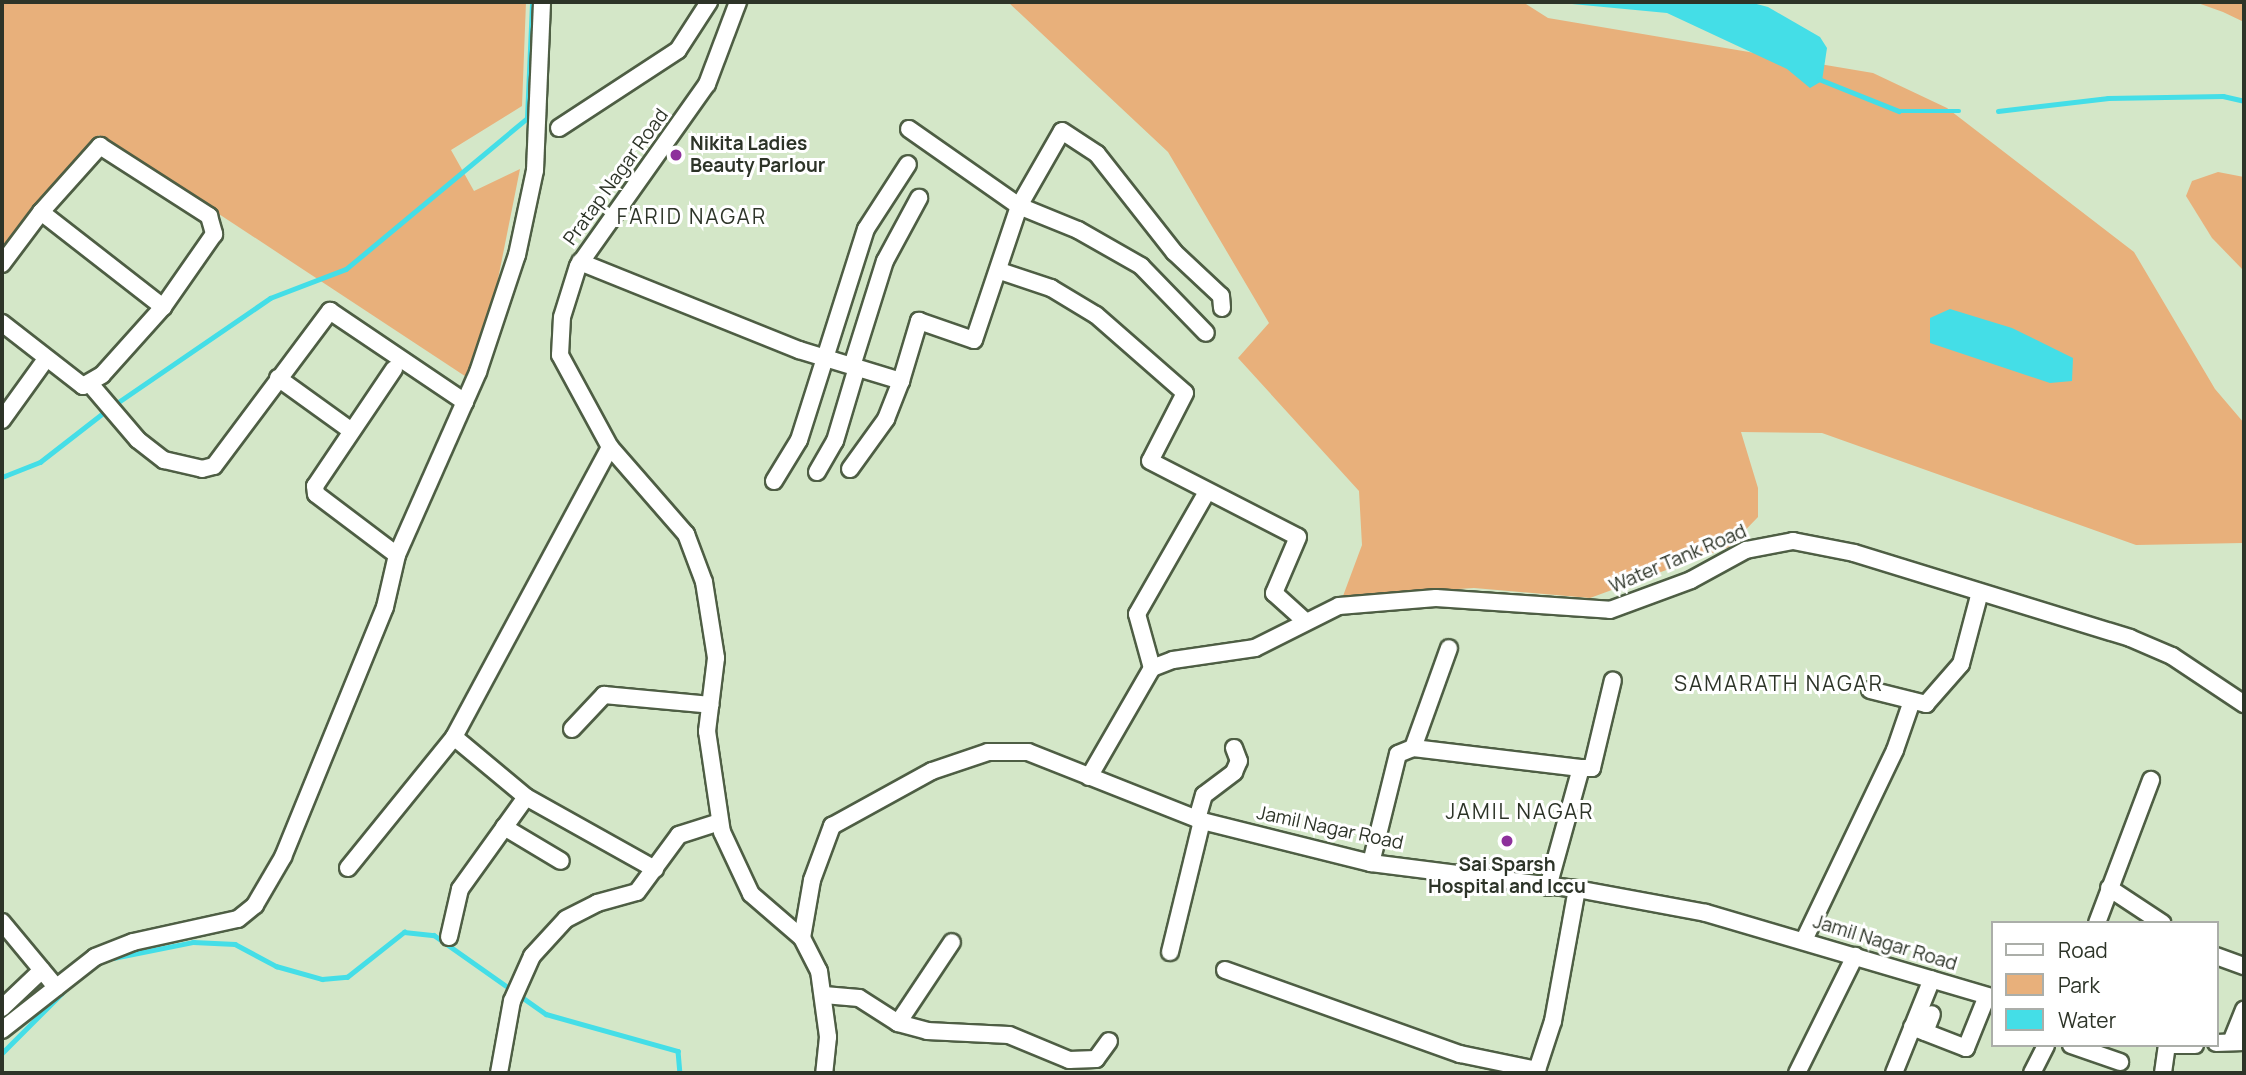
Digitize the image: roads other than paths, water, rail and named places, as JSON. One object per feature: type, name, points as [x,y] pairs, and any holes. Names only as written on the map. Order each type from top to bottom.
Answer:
[{"type":"street","points":[[2,1030],[95,957],[133,942],[216,928],[255,905],[303,811],[385,607],[397,555],[465,402],[517,255],[535,170],[542,2]]},
{"type":"street","points":[[559,128],[678,50],[709,2]]},
{"type":"street","name":"Pratap Nagar Road","points":[[738,2],[707,84],[580,262],[562,317],[560,355],[610,447],[686,534],[704,582],[716,658],[708,731],[720,822],[751,894],[802,938]]},
{"type":"street","points":[[909,129],[1019,206],[1078,230],[1141,266],[1206,333]]},
{"type":"street","points":[[850,469],[886,419],[919,321],[974,340],[1000,271],[1019,206],[1062,131],[1097,154],[1174,252],[1221,296],[1222,308]]},
{"type":"street","points":[[2,264],[41,212],[100,146],[209,216],[214,234],[163,307],[95,389]]},
{"type":"street","points":[[774,481],[799,440],[866,229],[908,164]]},
{"type":"street","points":[[817,472],[835,441],[885,261],[919,198]]},
{"type":"street","points":[[41,212],[163,307]]},
{"type":"street","points":[[580,262],[826,358],[901,381]]},
{"type":"street","points":[[1000,271],[1051,288],[1096,315],[1185,393],[1150,461],[1298,537],[1274,593],[1305,621]]},
{"type":"street","points":[[2,323],[83,386],[95,389],[128,429],[164,460],[202,469],[214,466],[278,377],[330,312],[465,402]]},
{"type":"street","points":[[2,420],[46,359]]},
{"type":"street","points":[[394,369],[350,430],[315,486],[316,494],[397,555]]},
{"type":"street","points":[[278,377],[350,430]]},
{"type":"street","points":[[348,868],[454,737],[610,447]]},
{"type":"street","points":[[1088,777],[1152,668],[1136,614],[1207,492]]},
{"type":"street","name":"Water Tank Road","points":[[1152,668],[1202,653],[1255,648],[1339,606],[1437,597],[1610,610],[1690,580],[1746,550],[1793,541],[1854,553],[2172,656],[2244,704]]},
{"type":"street","points":[[1870,690],[1926,704],[1961,664],[1980,592]]},
{"type":"street","points":[[1413,748],[1449,648]]},
{"type":"street","points":[[1371,863],[1398,754],[1413,748],[1592,768],[1612,680]]},
{"type":"street","points":[[572,729],[604,695],[711,705]]},
{"type":"street","points":[[1804,940],[1895,750],[1912,701]]},
{"type":"street","points":[[454,737],[526,797],[655,869]]},
{"type":"street","points":[[1170,952],[1204,795],[1234,772],[1239,761],[1234,748]]},
{"type":"street","name":"Jamil Nagar Road","points":[[802,938],[812,880],[832,826],[868,802],[988,752],[1028,752],[1200,820],[1371,863],[1577,889],[1706,913],[1990,997]]},
{"type":"street","points":[[1548,887],[1581,768]]},
{"type":"street","points":[[2098,921],[2151,780]]},
{"type":"street","points":[[449,937],[460,889],[526,797]]},
{"type":"street","points":[[499,1073],[515,994],[532,956],[566,919],[597,902],[637,892],[679,835],[720,822]]},
{"type":"street","points":[[504,827],[561,861]]},
{"type":"street","points":[[2109,888],[2159,921]]},
{"type":"street","points":[[1225,970],[1460,1054],[1536,1072],[1553,1021],[1577,889]]},
{"type":"street","points":[[2,922],[56,987]]},
{"type":"street","points":[[802,938],[819,971],[824,995],[824,1073]]},
{"type":"street","points":[[898,1023],[952,942]]},
{"type":"street","points":[[1797,1073],[1855,956]]},
{"type":"street","points":[[2218,958],[2244,966]]},
{"type":"street","points":[[2,1008],[42,970]]},
{"type":"street","points":[[1919,1030],[1932,979]]},
{"type":"street","points":[[824,995],[859,998],[898,1023],[927,1031],[1009,1035],[1069,1060],[1096,1059],[1109,1041]]},
{"type":"street","points":[[1919,1030],[1966,1048],[1990,997]]},
{"type":"street","points":[[2231,1042],[2244,1009]]},
{"type":"street","points":[[1894,1073],[1919,1030],[1932,1014]]},
{"type":"street","points":[[2038,1072],[2045,1047]]},
{"type":"street","points":[[2077,1047],[2120,1062]]},
{"type":"street","points":[[2163,1073],[2167,1047]]},
{"type":"water","points":[[1551,2],[1749,2],[1768,7],[1820,37],[1827,48],[1822,81],[1810,88],[1787,69],[1667,13]]},
{"type":"water","points":[[1950,309],[2012,328],[2073,358],[2072,381],[2050,383],[1930,343],[1930,318]]},
{"type":"waterway","points":[[114,405],[270,298],[346,269],[527,118],[532,2]]},
{"type":"waterway","points":[[1819,79],[1899,111],[1959,111]]},
{"type":"waterway","points":[[1998,111],[2108,98],[2223,96],[2244,101]]},
{"type":"waterway","points":[[2,477],[40,462],[107,410]]},
{"type":"waterway","points":[[113,958],[193,942],[235,944],[276,966],[322,979],[347,977],[404,932],[434,935],[546,1014],[678,1051],[680,1073]]},
{"type":"waterway","points":[[2,1053],[66,989]]},
{"type":"place","name":"Nikita Ladies Beauty Parlour","points":[[676,155]]},
{"type":"place","name":"Sai Sparsh Hospital and Iccu","points":[[1507,841]]},
{"type":"district","name":"FARID NAGAR","points":[[692,216]]},
{"type":"district","name":"SAMARATH NAGAR","points":[[1779,683]]},
{"type":"district","name":"JAMIL NAGAR","points":[[1520,811]]}]
